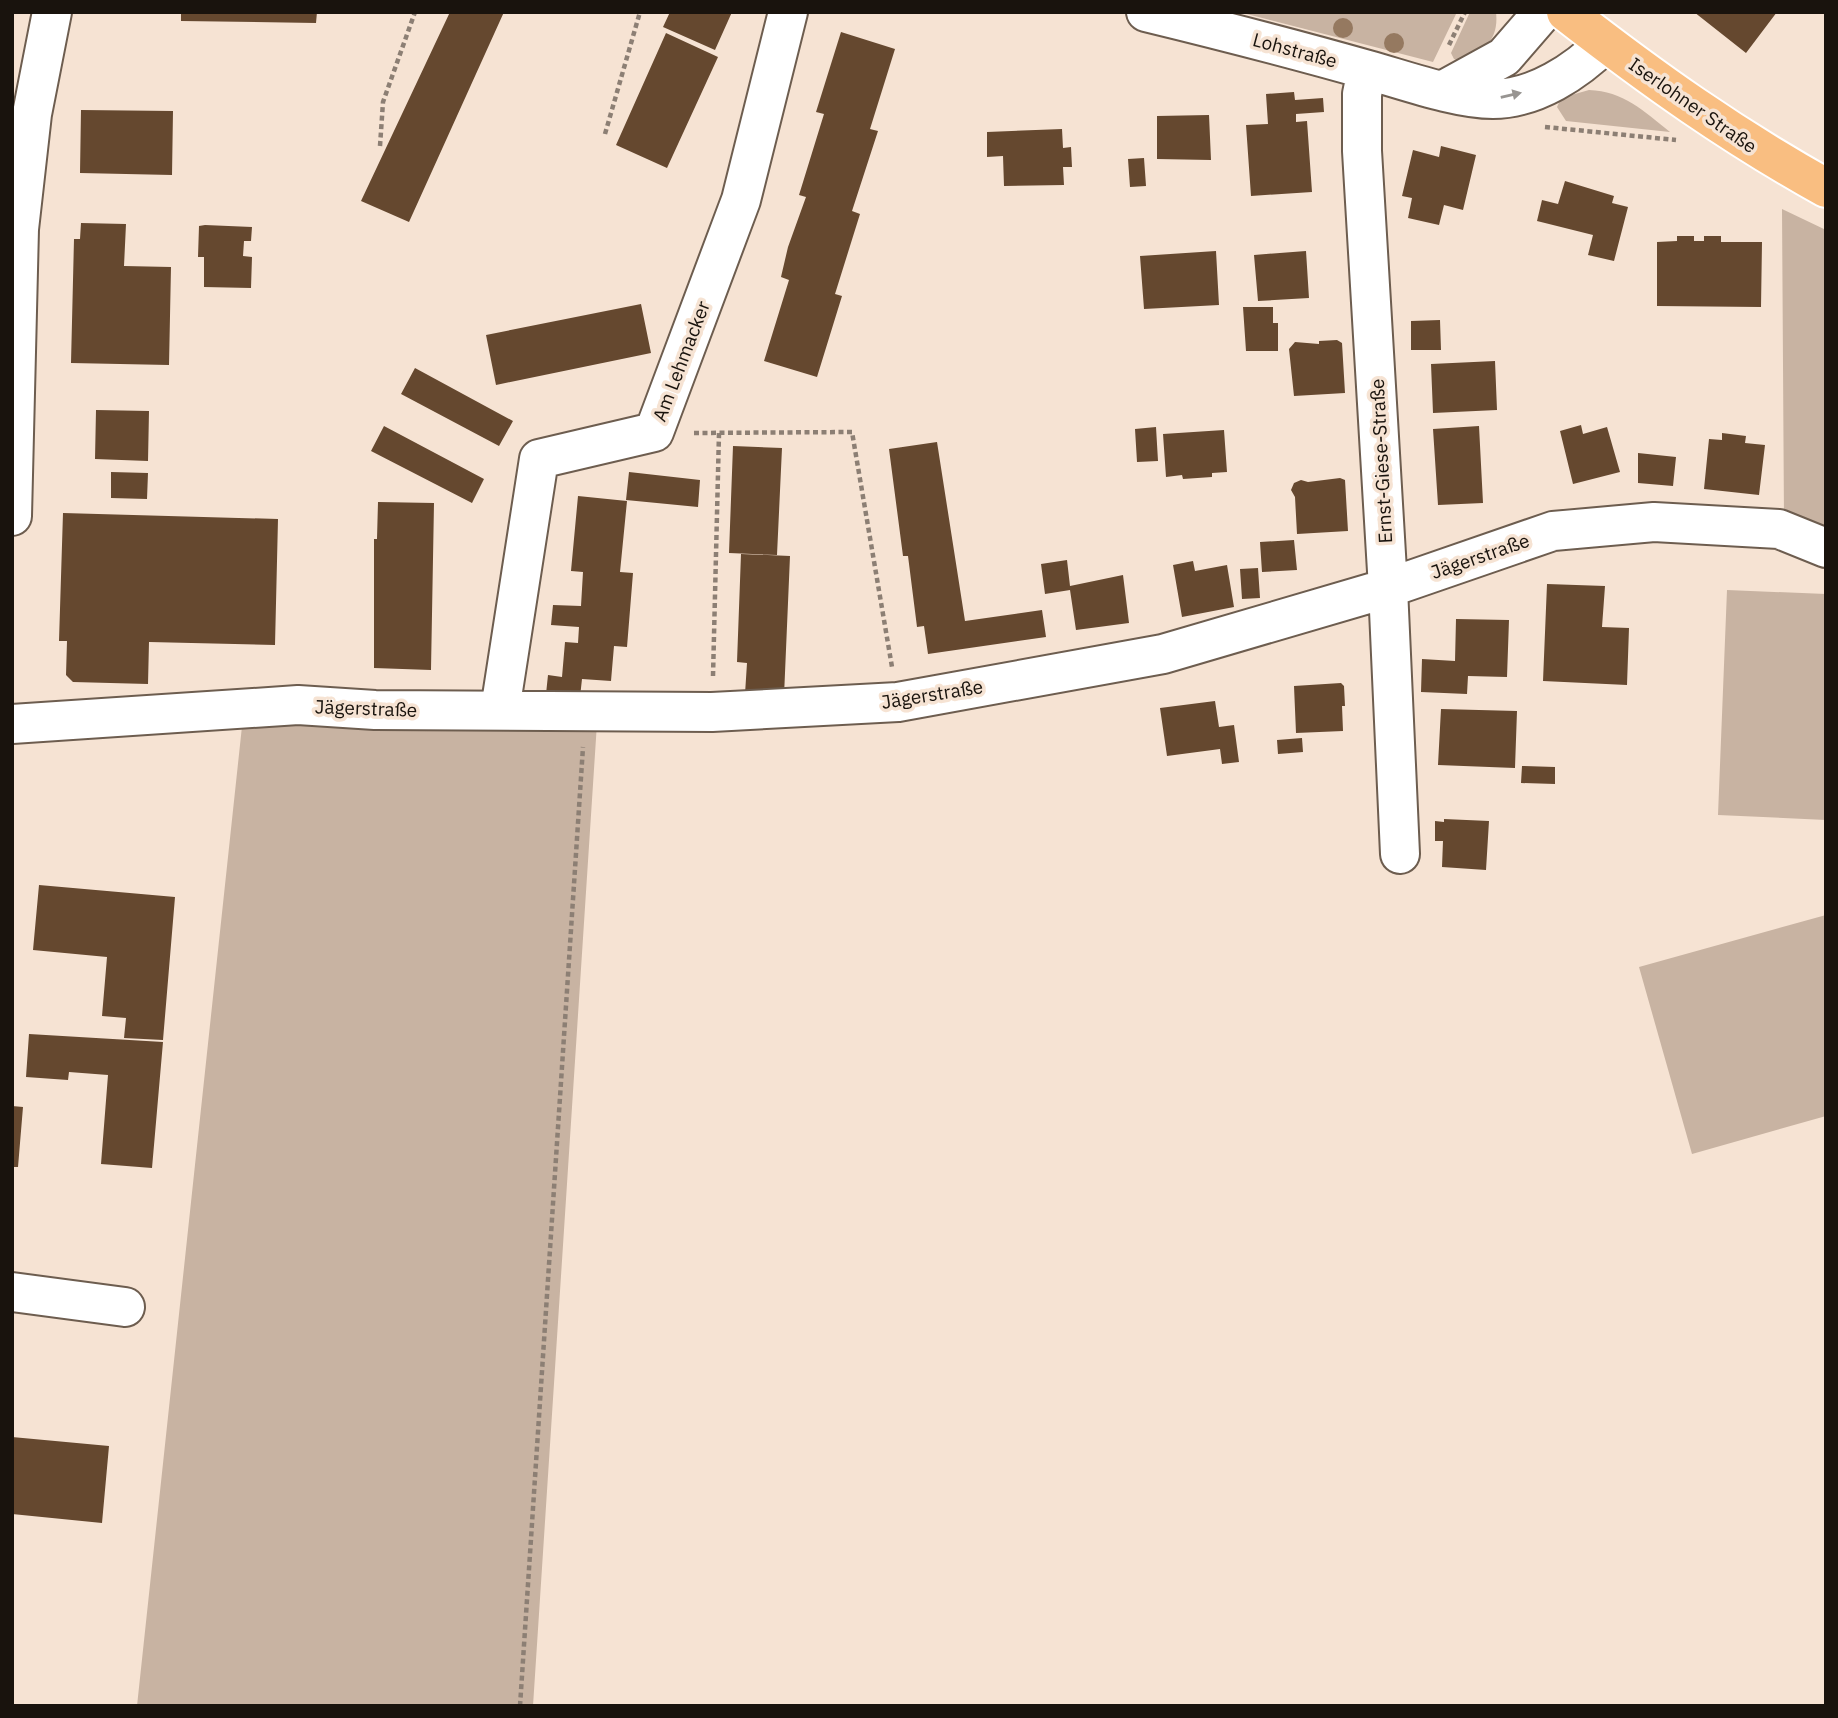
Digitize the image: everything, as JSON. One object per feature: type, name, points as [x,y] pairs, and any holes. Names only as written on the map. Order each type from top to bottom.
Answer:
[{"type":"main road","name":"Iserlohner Straße","points":[[1566,12],[1667,91],[1739,139],[1825,188]]},
{"type":"street","points":[[12,516],[15,303],[19,229],[32,114],[51,12]]},
{"type":"street","name":"Am Lehmacker","points":[[500,710],[539,459],[654,432],[741,200],[788,12]]},
{"type":"street","name":"Lohstraße","points":[[1146,12],[1444,90],[1494,99],[1535,90],[1585,63],[1605,43]]},
{"type":"street","points":[[1444,90],[1479,74],[1504,57],[1543,12]]},
{"type":"street","name":"Ernst-Giese-Straße","points":[[1367,69],[1362,94],[1362,151],[1388,588],[1400,854]]},
{"type":"street","points":[[1825,188],[1826,170]]},
{"type":"street","name":"Jägerstraße","points":[[12,724],[298,705],[374,710],[712,712],[898,702],[1163,654],[1388,588],[1553,531],[1654,522],[1765,528],[1779,529],[1826,548]]},
{"type":"street","points":[[12,1292],[125,1307]]},
{"type":"path","points":[[380,146],[383,102],[415,12]]},
{"type":"path","points":[[605,134],[640,12]]},
{"type":"path","points":[[1538,127],[1675,139],[1686,145]]},
{"type":"path","points":[[654,432],[852,432],[898,702]]},
{"type":"path","points":[[712,712],[719,433]]},
{"type":"path","points":[[520,1706],[585,712]]},
{"type":"shaded area","points":[[1239,12],[1457,12],[1433,62]]},
{"type":"shaded area","points":[[1470,12],[1496,12],[1495,30],[1489,43],[1464,63],[1454,59],[1451,53]]},
{"type":"shaded area","points":[[1589,90],[1623,98],[1670,132],[1566,121],[1557,107],[1561,98]]},
{"type":"shaded area","points":[[1782,209],[1826,230],[1826,534],[1784,519]]},
{"type":"shaded area","points":[[1727,590],[1826,594],[1826,820],[1718,815]]},
{"type":"shaded area","points":[[243,717],[597,723],[533,1706],[137,1706]]},
{"type":"shaded area","points":[[1826,915],[1826,1116],[1692,1154],[1639,967]]},
{"type":"building","points":[[181,12],[317,12],[316,23],[181,21]]},
{"type":"building","points":[[450,12],[504,12],[409,222],[361,201]]},
{"type":"building","points":[[670,12],[732,12],[715,50],[663,27]]},
{"type":"building","points":[[1694,12],[1777,12],[1746,53]]},
{"type":"building","points":[[841,32],[895,49],[870,129],[878,131],[852,211],[860,214],[835,294],[842,296],[817,377],[764,361],[789,280],[781,277],[788,247],[806,197],[799,195],[824,114],[816,112]]},
{"type":"building","points":[[666,33],[718,57],[667,168],[616,145]]},
{"type":"building","points":[[1294,92],[1295,100],[1323,98],[1324,112],[1296,114],[1296,122],[1307,121],[1312,192],[1251,196],[1246,125],[1268,124],[1266,94]]},
{"type":"building","points":[[81,110],[173,111],[172,175],[80,173]]},
{"type":"building","points":[[1209,115],[1211,160],[1157,159],[1157,116]]},
{"type":"building","points":[[1062,129],[1063,148],[1071,147],[1072,167],[1063,167],[1064,185],[1004,186],[1003,156],[987,157],[987,132]]},
{"type":"building","points":[[1441,146],[1476,155],[1463,210],[1444,205],[1439,225],[1408,218],[1412,198],[1402,196],[1413,150],[1439,157]]},
{"type":"building","points":[[1144,158],[1146,186],[1130,187],[1128,159]]},
{"type":"building","points":[[1565,181],[1614,196],[1612,203],[1628,207],[1614,261],[1588,255],[1593,235],[1537,221],[1542,200],[1558,204]]},
{"type":"building","points":[[81,223],[126,224],[124,266],[171,267],[169,365],[71,363],[74,239],[80,239]]},
{"type":"building","points":[[199,226],[252,227],[251,241],[244,241],[243,256],[252,257],[251,288],[204,287],[204,257],[198,257]]},
{"type":"building","points":[[1677,236],[1694,236],[1694,241],[1704,241],[1704,236],[1721,236],[1721,242],[1762,242],[1761,307],[1657,306],[1657,242],[1677,241]]},
{"type":"building","points":[[1216,251],[1219,305],[1144,309],[1140,256]]},
{"type":"building","points":[[1306,251],[1309,298],[1258,301],[1254,255]]},
{"type":"building","points":[[641,304],[651,353],[496,385],[486,335]]},
{"type":"building","points":[[1243,307],[1273,307],[1273,323],[1278,323],[1278,351],[1246,351]]},
{"type":"building","points":[[1440,320],[1441,350],[1411,350],[1411,321]]},
{"type":"building","points":[[1337,340],[1342,343],[1345,393],[1294,396],[1289,349],[1295,342],[1319,344],[1319,341]]},
{"type":"building","points":[[1495,361],[1497,410],[1433,413],[1431,364]]},
{"type":"building","points":[[415,368],[513,421],[499,446],[401,394]]},
{"type":"building","points":[[96,410],[149,411],[148,461],[95,459]]},
{"type":"building","points":[[1581,425],[1583,434],[1607,427],[1620,472],[1573,484],[1560,431]]},
{"type":"building","points":[[384,426],[484,479],[472,503],[371,451]]},
{"type":"building","points":[[1479,426],[1483,503],[1438,505],[1433,429]]},
{"type":"building","points":[[1156,427],[1158,461],[1137,462],[1135,429]]},
{"type":"building","points":[[1224,430],[1227,472],[1212,473],[1212,477],[1166,477],[1163,434]]},
{"type":"building","points":[[1722,433],[1746,436],[1745,443],[1765,445],[1759,495],[1704,489],[1709,439],[1722,440]]},
{"type":"building","points":[[937,442],[965,621],[1042,610],[1046,637],[928,654],[924,626],[917,627],[908,556],[903,556],[889,449]]},
{"type":"building","points":[[733,446],[782,448],[777,555],[729,553]]},
{"type":"building","points":[[1638,453],[1676,457],[1673,486],[1638,483]]},
{"type":"building","points":[[111,472],[148,473],[147,499],[111,498]]},
{"type":"building","points":[[629,472],[700,480],[698,507],[626,500]]},
{"type":"building","points":[[1340,478],[1345,480],[1348,531],[1297,534],[1295,497],[1291,490],[1294,483],[1301,480],[1308,482]]},
{"type":"building","points":[[578,496],[627,501],[620,572],[633,573],[627,647],[614,646],[611,681],[582,679],[580,697],[546,694],[548,675],[562,677],[565,642],[578,643],[579,627],[551,625],[553,605],[581,606],[583,572],[571,571]]},
{"type":"building","points":[[378,502],[434,503],[431,670],[374,668],[374,539],[377,539]]},
{"type":"building","points":[[63,513],[278,519],[275,645],[149,642],[148,684],[73,682],[66,675],[67,641],[59,641]]},
{"type":"building","points":[[1294,540],[1297,570],[1262,572],[1260,542]]},
{"type":"building","points":[[741,554],[790,556],[784,696],[745,694],[747,663],[737,662]]},
{"type":"building","points":[[1067,560],[1070,586],[1123,575],[1129,623],[1076,630],[1070,590],[1045,594],[1041,564]]},
{"type":"building","points":[[1193,561],[1195,571],[1227,565],[1234,607],[1182,617],[1173,565]]},
{"type":"building","points":[[1258,568],[1260,598],[1242,599],[1240,569]]},
{"type":"building","points":[[1547,584],[1605,586],[1602,627],[1629,628],[1627,685],[1543,681]]},
{"type":"building","points":[[1456,619],[1509,620],[1507,677],[1468,676],[1467,694],[1421,692],[1422,659],[1455,661]]},
{"type":"building","points":[[1341,683],[1344,686],[1345,706],[1342,706],[1343,731],[1296,733],[1294,686]]},
{"type":"building","points":[[1215,701],[1219,727],[1234,725],[1239,762],[1222,764],[1220,749],[1167,756],[1160,708]]},
{"type":"building","points":[[1441,709],[1517,711],[1515,768],[1438,765]]},
{"type":"building","points":[[1302,738],[1303,752],[1278,754],[1277,740]]},
{"type":"building","points":[[1522,766],[1555,767],[1555,784],[1521,783]]},
{"type":"building","points":[[1444,819],[1489,821],[1486,870],[1442,867],[1443,841],[1435,841],[1435,821],[1444,822]]},
{"type":"building","points":[[39,885],[175,897],[163,1040],[124,1038],[126,1018],[102,1016],[107,957],[33,950]]},
{"type":"building","points":[[29,1034],[163,1042],[152,1168],[101,1164],[108,1075],[69,1072],[68,1080],[26,1077]]},
{"type":"building","points":[[12,1106],[23,1107],[18,1167],[12,1167]]},
{"type":"building","points":[[12,1437],[109,1446],[102,1523],[12,1514]]}]
